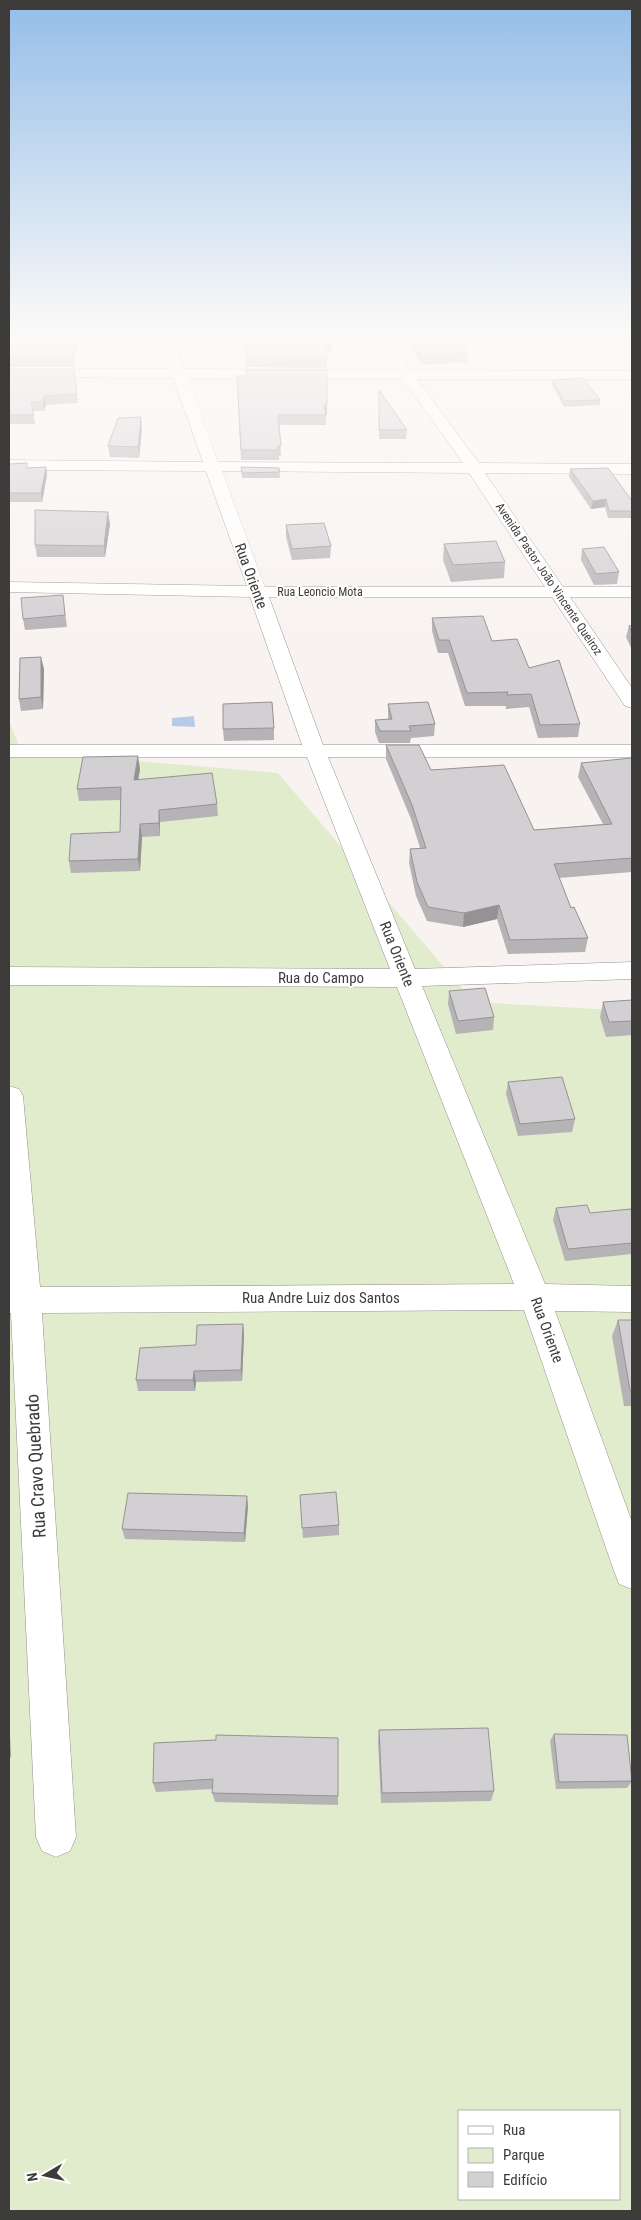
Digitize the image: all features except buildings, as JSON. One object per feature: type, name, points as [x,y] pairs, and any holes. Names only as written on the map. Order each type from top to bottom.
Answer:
[{"type":"street","name":"Rua Oriente","points":[[202,439],[315,751],[535,1297],[632,1571]]},
{"type":"street","name":"Avenida Pastor João Vincente Queiroz","points":[[453,439],[632,702]]},
{"type":"street","points":[[9,465],[632,469]]},
{"type":"street","name":"Rua Leoncio Mota","points":[[9,587],[257,592],[632,592]]},
{"type":"street","points":[[9,752],[632,751]]},
{"type":"street","name":"Rua do Campo","points":[[9,976],[407,978],[632,970]]},
{"type":"street","name":"Rua Cravo Quebrado","points":[[9,1096],[18,1300],[56,1837]]},
{"type":"street","name":"Rua Andre Luiz dos Santos","points":[[18,1300],[535,1297],[632,1300]]},
{"type":"green space","points":[[9,721],[21,751],[278,773],[474,1002],[632,1011],[632,2211],[9,2211]]},
{"type":"water","points":[[194,716],[195,727],[172,726],[172,718]]}]
